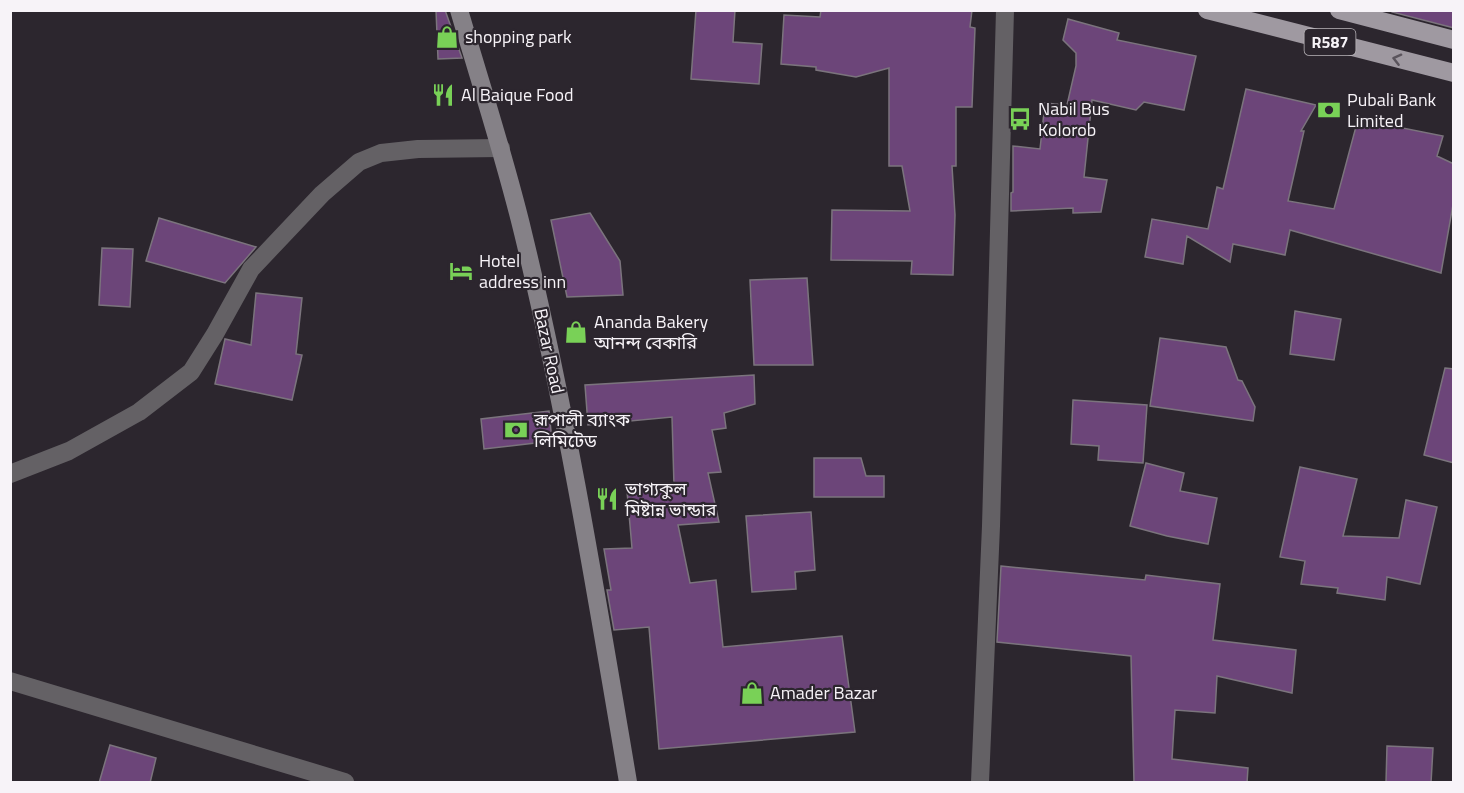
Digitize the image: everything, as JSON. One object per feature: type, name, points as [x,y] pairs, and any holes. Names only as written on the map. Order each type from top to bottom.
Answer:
[{"type":"main road","name":"R587","points":[[1207,10],[1454,73]]},
{"type":"main road","name":"R587","points":[[1339,10],[1454,40]]},
{"type":"street","name":"Bazar Road","points":[[459,10],[501,148],[523,232],[553,365],[628,783]]},
{"type":"street","points":[[980,783],[991,526],[1005,10]]},
{"type":"street","points":[[10,474],[69,451],[139,412],[191,372],[251,269],[322,194],[359,162],[381,153],[418,149],[501,148]]},
{"type":"street","points":[[10,681],[345,783]]},
{"type":"building","name":"shopping park","points":[[436,10],[445,10],[462,58],[438,59]]},
{"type":"building","points":[[696,10],[735,10],[733,42],[762,44],[759,84],[691,79]]},
{"type":"building","points":[[821,10],[972,10],[970,27],[975,28],[972,107],[956,107],[956,166],[952,166],[955,215],[953,275],[911,274],[912,261],[831,260],[832,210],[910,211],[902,166],[889,166],[889,68],[856,77],[816,70],[816,67],[781,64],[784,15],[820,17]]},
{"type":"building","points":[[1392,10],[1454,10],[1454,28],[1392,12]]},
{"type":"building","points":[[1068,19],[1119,33],[1117,40],[1196,56],[1184,110],[1144,102],[1136,110],[1092,100],[1084,177],[1107,180],[1101,212],[1073,213],[1073,208],[1011,211],[1013,146],[1040,149],[1045,103],[1067,105],[1076,66],[1076,53],[1063,40]]},
{"type":"building","points":[[1246,89],[1316,105],[1301,131],[1304,131],[1288,201],[1334,209],[1358,119],[1443,136],[1437,156],[1454,164],[1454,199],[1441,273],[1290,230],[1285,255],[1233,244],[1230,262],[1187,236],[1183,264],[1145,257],[1152,219],[1208,229],[1217,187],[1223,189]]},
{"type":"building","points":[[590,213],[620,261],[623,295],[567,297],[551,220]]},
{"type":"building","points":[[159,218],[256,247],[225,283],[146,261]]},
{"type":"building","points":[[102,248],[133,249],[130,307],[99,305]]},
{"type":"building","points":[[807,278],[813,365],[754,365],[750,280]]},
{"type":"building","points":[[256,293],[302,298],[296,354],[302,355],[292,400],[215,384],[225,339],[251,345]]},
{"type":"building","points":[[1295,311],[1341,319],[1334,360],[1290,354]]},
{"type":"building","points":[[1160,338],[1226,347],[1238,380],[1242,381],[1255,407],[1253,421],[1150,406]]},
{"type":"building","points":[[1445,368],[1454,369],[1454,463],[1424,455]]},
{"type":"building","points":[[754,375],[755,404],[724,413],[726,428],[712,430],[721,472],[708,473],[719,522],[678,525],[690,583],[716,580],[723,647],[842,636],[855,732],[659,749],[649,627],[614,630],[607,590],[611,590],[604,549],[632,548],[627,491],[674,486],[672,417],[588,425],[585,385]]},
{"type":"building","points":[[1073,400],[1147,405],[1143,463],[1098,460],[1099,446],[1071,444]]},
{"type":"building","name":"রূপালী ব্যাংক লিমিটেড","points":[[549,411],[552,441],[484,449],[481,419]]},
{"type":"building","points":[[814,458],[861,458],[866,476],[884,476],[884,497],[814,497]]},
{"type":"building","points":[[1146,463],[1184,473],[1180,491],[1217,498],[1208,544],[1130,526]]},
{"type":"building","points":[[1300,467],[1357,479],[1343,536],[1399,538],[1406,500],[1437,507],[1420,584],[1387,577],[1385,600],[1337,593],[1338,588],[1301,584],[1305,561],[1280,557]]},
{"type":"building","points":[[811,512],[815,570],[795,572],[796,589],[752,592],[746,516]]},
{"type":"building","points":[[1001,566],[1145,580],[1146,575],[1220,584],[1213,640],[1296,650],[1292,693],[1217,676],[1215,713],[1175,710],[1172,759],[1248,768],[1247,783],[1134,783],[1131,656],[997,642]]},
{"type":"building","points":[[110,745],[156,758],[150,783],[99,783]]},
{"type":"building","points":[[1387,746],[1433,748],[1431,783],[1386,783]]},
{"type":"place","name":"shopping park","points":[[447,37]]},
{"type":"place","name":"Al Baique Food","points":[[443,95]]},
{"type":"place","name":"Pubali Bank Limited","points":[[1329,110]]},
{"type":"place","name":"Nabil Bus Kolorob","points":[[1020,119]]},
{"type":"place","name":"Hotel address inn","points":[[461,271]]},
{"type":"place","name":"Ananda Bakery আনন্দ বেকারি","points":[[576,332]]},
{"type":"place","name":"রূপালী ব্যাংক লিমিটেড","points":[[516,430]]},
{"type":"place","name":"ভাগ্যকুল মিষ্টান্ন ভান্ডার","points":[[607,499]]},
{"type":"place","name":"Amader Bazar","points":[[752,693]]}]
